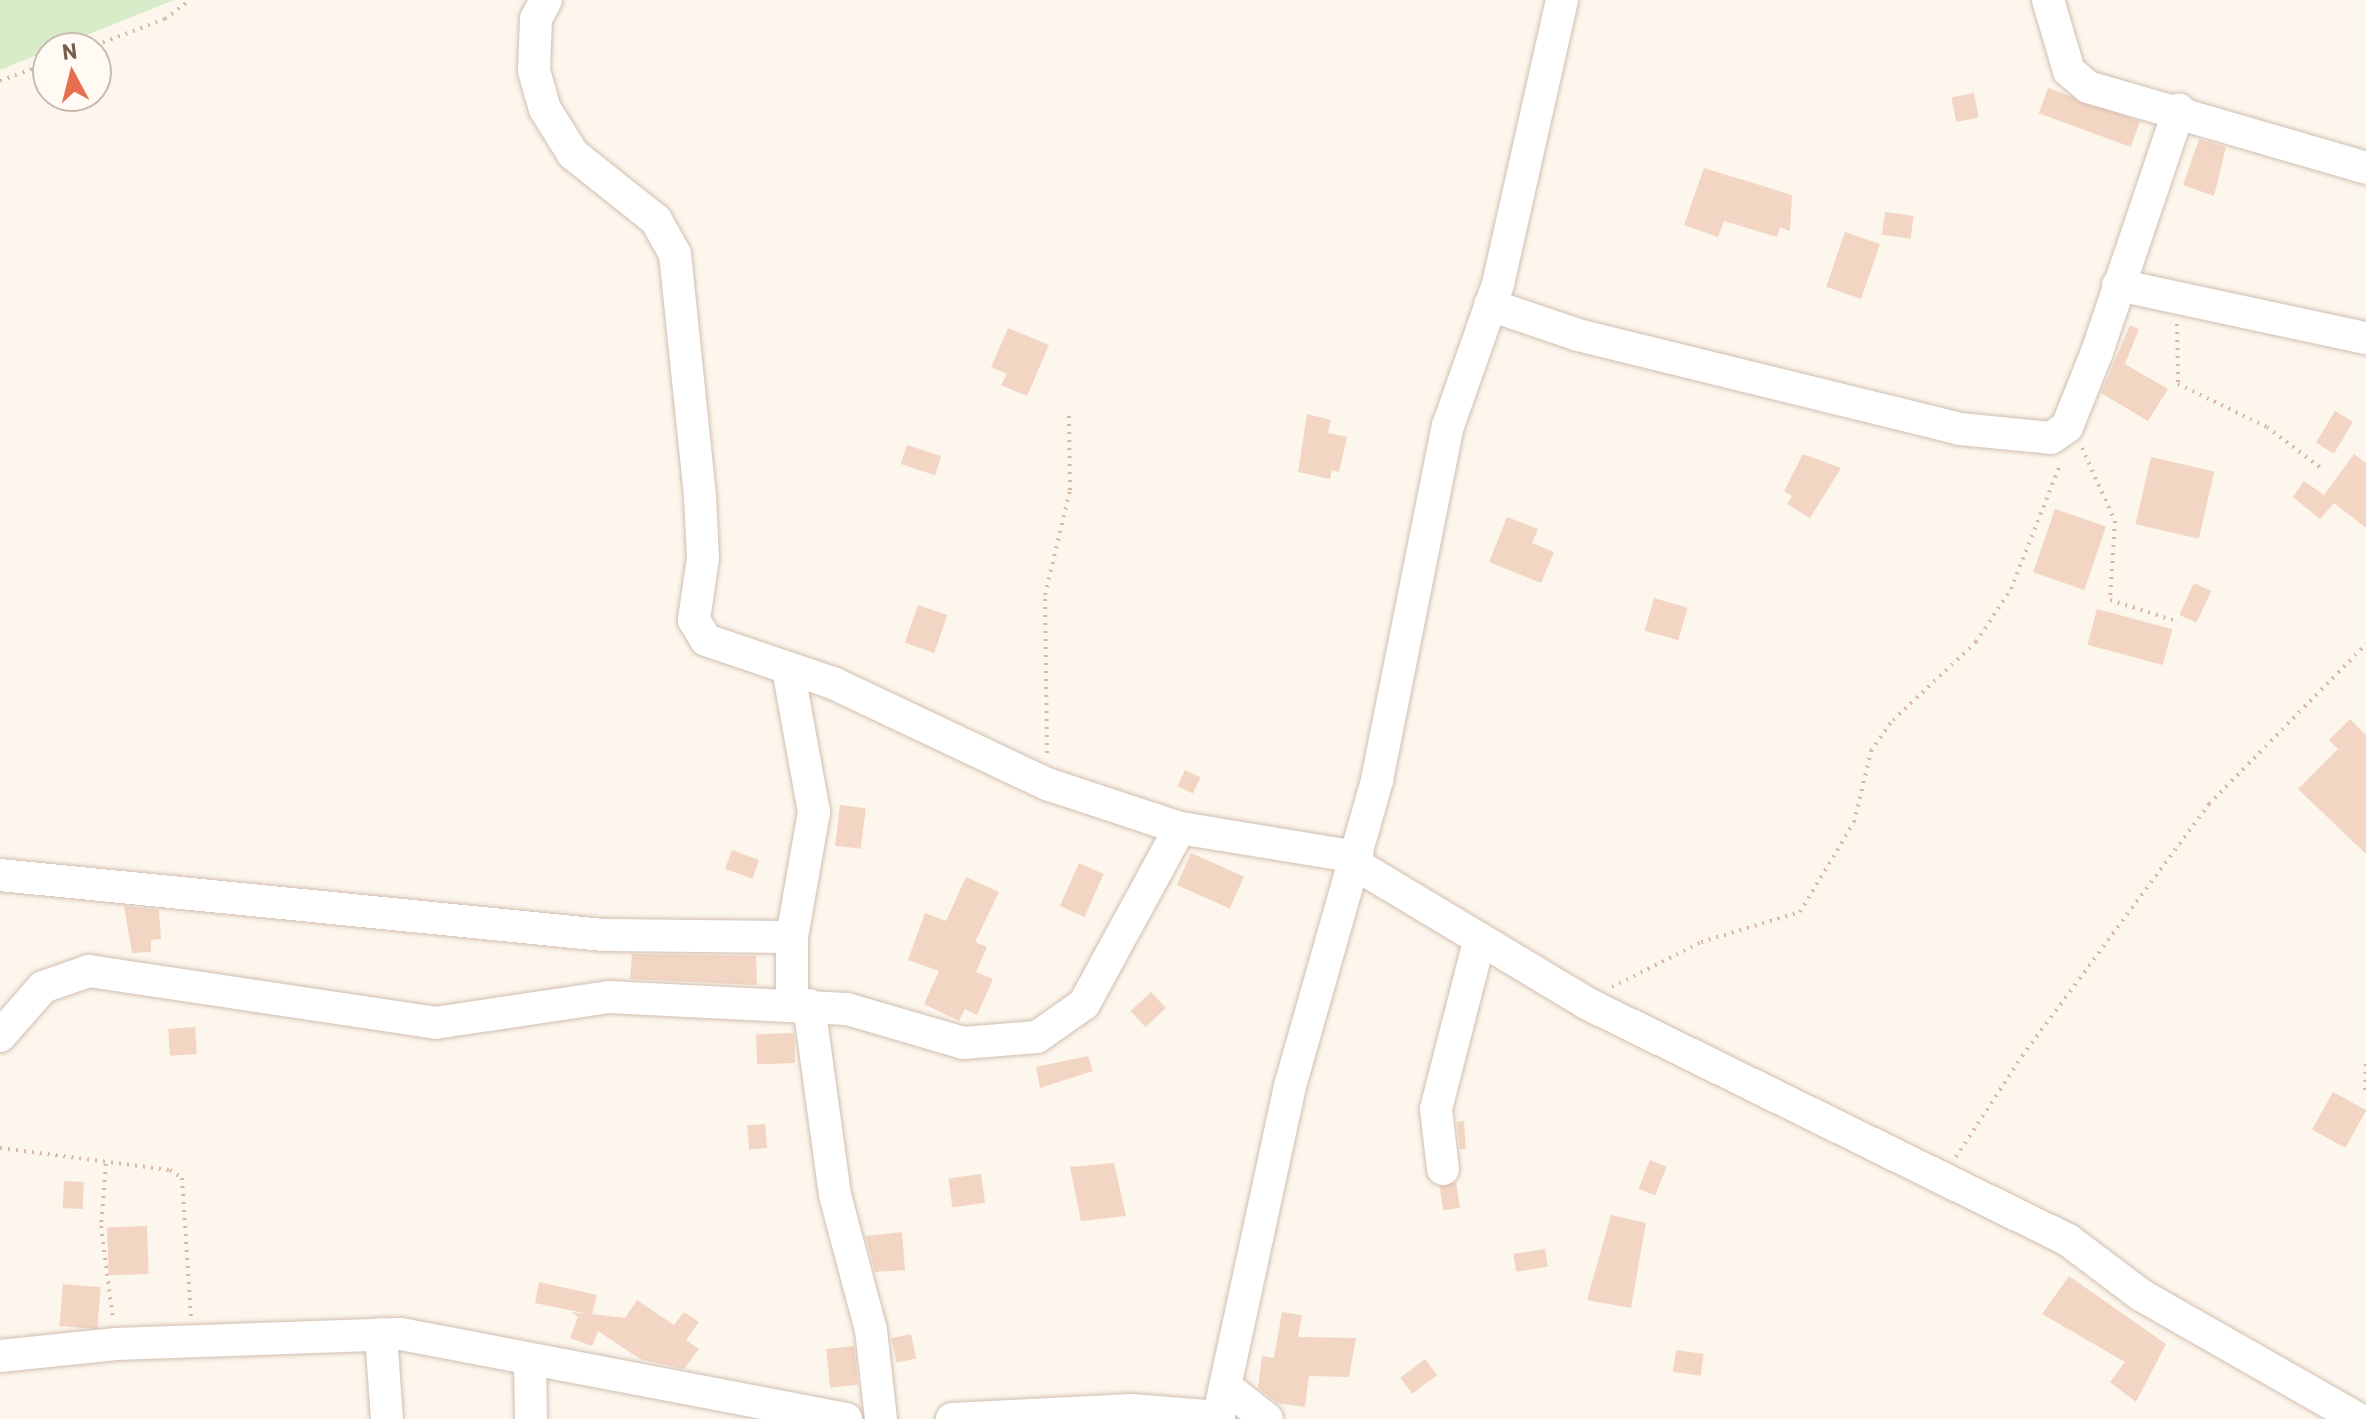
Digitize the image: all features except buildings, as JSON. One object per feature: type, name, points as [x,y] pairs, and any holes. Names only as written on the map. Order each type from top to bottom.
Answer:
[{"type":"street","points":[[546,0],[536,19],[534,71],[545,109],[573,154],[656,220],[675,254],[700,496],[703,558],[694,620],[706,640],[732,652],[833,683],[1047,784],[1180,828],[1357,860],[1479,941],[1586,1003],[1940,1182],[2068,1240],[2141,1295],[2358,1419]]},
{"type":"street","points":[[1221,1408],[1290,1086],[1357,860],[1437,506],[1448,426],[1490,305],[1562,0]]},
{"type":"street","points":[[2048,0],[2069,71],[2088,87],[2179,110],[2366,168]]},
{"type":"street","points":[[1490,305],[1578,335],[1960,429],[2040,441],[2069,430],[2179,110]]},
{"type":"street","points":[[2118,285],[2366,338]]},
{"type":"street","points":[[788,669],[814,812],[792,937],[800,1004],[835,1195],[871,1330],[881,1419]]},
{"type":"street","points":[[0,1036],[43,987],[89,971],[435,1023],[575,996],[800,1004],[877,1015],[963,1043],[1037,1037],[1084,1004],[1180,828]]},
{"type":"street","points":[[0,875],[603,935],[792,937]]},
{"type":"street","points":[[1443,1169],[1436,1109],[1479,941]]},
{"type":"street","points":[[381,1334],[387,1419]]},
{"type":"street","points":[[0,1356],[116,1344],[381,1334],[530,1361],[704,1406],[846,1419]]},
{"type":"street","points":[[530,1361],[531,1419]]},
{"type":"street","points":[[952,1419],[1221,1408],[1267,1419]]},
{"type":"path","points":[[112,39],[165,19],[190,0]]},
{"type":"path","points":[[0,81],[32,69]]},
{"type":"path","points":[[2184,298],[2172,341],[2178,384],[2267,427],[2321,468]]},
{"type":"path","points":[[1047,784],[1041,662],[1045,595],[1073,464],[1069,414]]},
{"type":"path","points":[[2069,430],[2115,521],[2110,600],[2179,622]]},
{"type":"path","points":[[1586,1003],[1701,942],[1800,912],[1854,822],[1871,751],[1893,720],[1976,642],[2011,589],[2069,430]]},
{"type":"path","points":[[1940,1182],[2022,1056],[2209,804],[2366,644]]},
{"type":"path","points":[[2365,1090],[2366,1063]]},
{"type":"path","points":[[0,1148],[182,1178],[193,1342]]},
{"type":"path","points":[[106,1164],[101,1226],[116,1344]]},
{"type":"green space","points":[[0,0],[174,0],[94,32],[32,32],[32,57],[0,70]]}]
